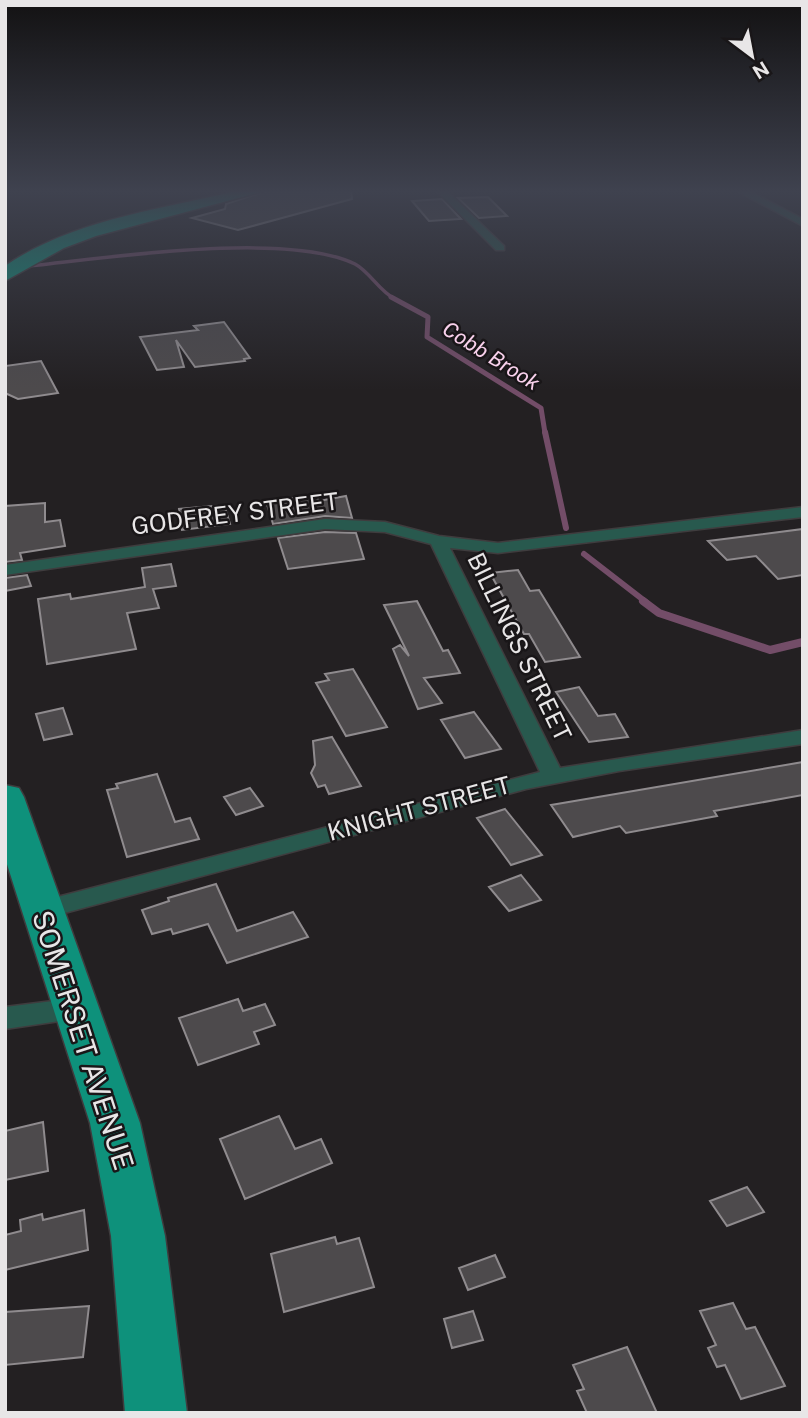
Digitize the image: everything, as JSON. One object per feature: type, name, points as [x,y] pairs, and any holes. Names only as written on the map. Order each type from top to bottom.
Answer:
[{"type":"main road","points":[[11,271],[41,257]]},
{"type":"main road","name":"SOMERSET AVENUE","points":[[5,797],[114,1123],[131,1195],[145,1289],[156,1413]]},
{"type":"street","name":"GODFREY STREET","points":[[5,570],[325,524],[385,527],[438,541],[478,547],[526,546],[803,512]]},
{"type":"street","name":"BILLINGS STREET","points":[[438,541],[553,776]]},
{"type":"street","name":"KNIGHT STREET","points":[[42,911],[460,797],[553,776],[803,737]]},
{"type":"street","points":[[5,1017],[77,1009]]},
{"type":"building","points":[[224,322],[250,358],[244,359],[245,361],[195,367],[176,340],[184,367],[157,370],[140,337],[198,330],[194,326]]},
{"type":"building","points":[[41,361],[58,393],[18,399],[5,393],[5,366]]},
{"type":"building","points":[[316,496],[319,501],[346,496],[352,518],[325,516],[273,524],[266,501]]},
{"type":"building","points":[[45,503],[45,522],[60,520],[65,546],[20,553],[22,560],[5,562],[5,506]]},
{"type":"building","points":[[224,505],[230,524],[182,530],[179,509]]},
{"type":"building","points":[[803,529],[803,575],[778,579],[756,556],[727,560],[708,541]]},
{"type":"building","points":[[325,532],[356,533],[364,559],[288,569],[278,538]]},
{"type":"building","points":[[171,564],[176,586],[153,589],[159,608],[127,613],[136,649],[47,664],[38,599],[70,594],[71,599],[145,587],[142,568]]},
{"type":"building","points":[[518,570],[530,591],[539,590],[580,657],[545,662],[529,634],[524,634],[490,573]]},
{"type":"building","points":[[27,575],[31,586],[5,591],[5,578]]},
{"type":"building","points":[[417,601],[443,651],[448,650],[460,673],[424,678],[442,703],[418,709],[393,649],[400,645],[409,656],[384,605]]},
{"type":"building","points":[[353,669],[387,727],[346,736],[316,683],[329,680],[325,674]]},
{"type":"building","points":[[579,687],[598,716],[615,714],[628,737],[589,742],[556,692]]},
{"type":"building","points":[[63,708],[72,734],[44,740],[36,714]]},
{"type":"building","points":[[474,712],[501,749],[465,758],[441,720]]},
{"type":"building","points":[[332,737],[361,786],[329,794],[325,785],[318,787],[311,773],[315,765],[313,741]]},
{"type":"building","points":[[803,762],[803,795],[714,811],[717,816],[626,833],[620,826],[573,837],[551,805]]},
{"type":"building","points":[[157,774],[175,822],[190,818],[199,839],[127,857],[107,790],[118,788],[116,784]]},
{"type":"building","points":[[250,788],[263,806],[236,815],[224,797]]},
{"type":"building","points":[[505,809],[542,855],[511,865],[477,818]]},
{"type":"building","points":[[521,875],[541,900],[509,911],[489,887]]},
{"type":"building","points":[[216,884],[237,931],[293,912],[308,937],[227,963],[208,924],[173,934],[171,929],[152,934],[142,910],[169,901],[168,898]]},
{"type":"building","points":[[238,999],[243,1011],[265,1004],[275,1025],[254,1032],[259,1044],[198,1065],[179,1018]]},
{"type":"building","points":[[279,1116],[295,1149],[321,1139],[332,1163],[245,1199],[220,1139]]},
{"type":"building","points":[[43,1122],[48,1171],[5,1180],[5,1131]]},
{"type":"building","points":[[747,1187],[764,1212],[727,1226],[710,1201]]},
{"type":"building","points":[[84,1210],[88,1250],[5,1270],[5,1235],[21,1231],[20,1220],[42,1214],[43,1220]]},
{"type":"building","points":[[335,1237],[337,1244],[359,1238],[374,1287],[284,1312],[271,1254]]},
{"type":"building","points":[[495,1255],[505,1277],[468,1290],[459,1268]]},
{"type":"building","points":[[733,1303],[746,1329],[755,1327],[785,1386],[741,1399],[725,1365],[717,1367],[708,1348],[716,1345],[700,1311]]},
{"type":"building","points":[[89,1306],[83,1357],[5,1365],[5,1312]]},
{"type":"building","points":[[473,1311],[483,1340],[452,1348],[444,1319]]},
{"type":"building","points":[[627,1347],[657,1413],[587,1413],[577,1391],[584,1389],[573,1365]]},
{"type":"waterway","name":"Cobb Brook","points":[[19,267],[112,257]]},
{"type":"waterway","name":"Cobb Brook","points":[[334,257],[355,264],[395,299]]},
{"type":"waterway","name":"Cobb Brook","points":[[391,297],[428,317],[427,337],[541,408],[545,433]]},
{"type":"waterway","name":"Cobb Brook","points":[[545,432],[566,528]]},
{"type":"waterway","name":"Cobb Brook","points":[[584,554],[646,602]]},
{"type":"waterway","name":"Cobb Brook","points":[[643,601],[659,613],[770,650],[803,642]]}]
